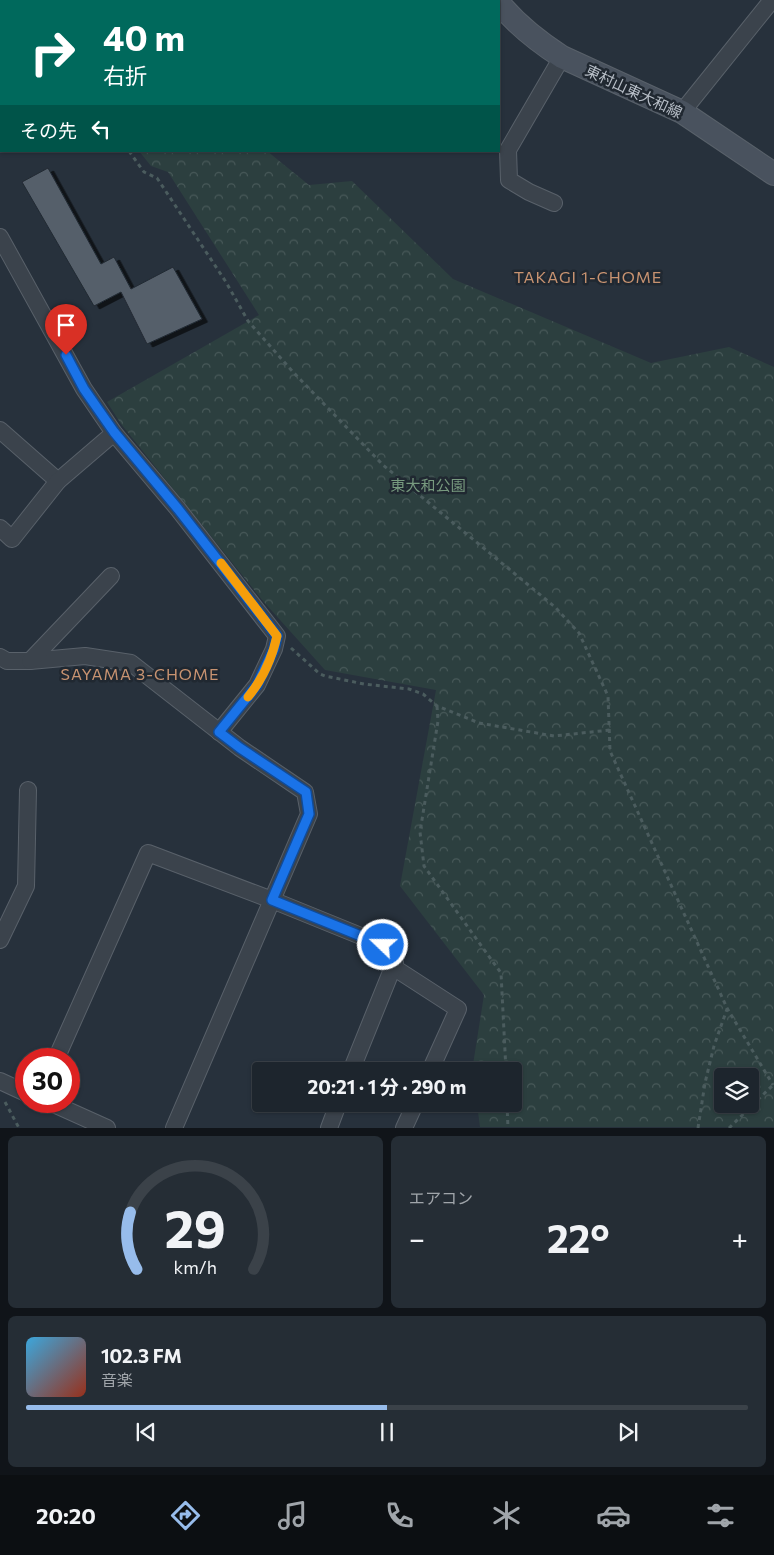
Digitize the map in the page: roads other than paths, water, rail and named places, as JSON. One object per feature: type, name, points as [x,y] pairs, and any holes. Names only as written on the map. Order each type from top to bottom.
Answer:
[{"type":"main road","name":"東村山東大和線","points":[[500,4],[506,12],[544,45],[562,57],[682,112],[774,174]]},
{"type":"street","points":[[682,112],[772,0]]},
{"type":"street","points":[[554,203],[529,192],[509,180],[503,149],[562,57]]},
{"type":"street","points":[[0,237],[84,389],[114,432],[178,509],[277,636],[274,649],[257,685],[219,732]]},
{"type":"street","points":[[0,430],[58,481]]},
{"type":"street","points":[[0,528],[12,538],[58,481],[114,432]]},
{"type":"street","points":[[30,661],[111,576]]},
{"type":"street","points":[[0,657],[8,661],[30,661],[85,656],[131,663],[240,748],[306,792],[309,814],[174,1128]]},
{"type":"street","points":[[0,940],[26,886],[28,790]]},
{"type":"street","points":[[61,1048],[148,853],[383,945],[395,962],[355,1062]]},
{"type":"street","points":[[393,967],[458,1009],[434,1062]]},
{"type":"street","points":[[0,1081],[15,1087]]},
{"type":"street","points":[[329,1128],[335,1112]]},
{"type":"street","points":[[404,1128],[411,1112]]},
{"type":"street","points":[[74,1113],[107,1128]]},
{"type":"district","name":"TAKAGI 1-CHOME","points":[[588,276]]},
{"type":"district","name":"SAYAMA 3-CHOME","points":[[140,673]]},
{"type":"park label","name":"東大和公園","points":[[428,485]]}]
